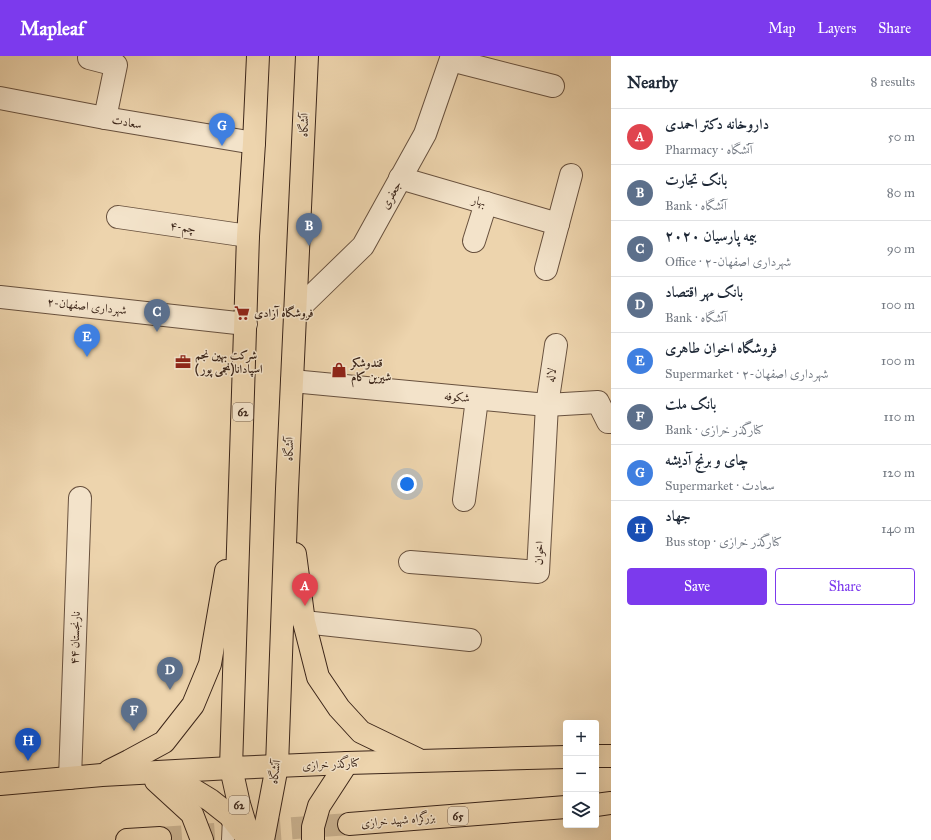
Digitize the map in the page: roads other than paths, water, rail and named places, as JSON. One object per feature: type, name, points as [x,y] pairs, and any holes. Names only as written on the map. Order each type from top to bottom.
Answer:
[{"type":"main road","name":"62","points":[[254,840],[245,824],[239,804],[232,768],[248,236],[258,56]]},
{"type":"main road","name":"آتشگاه","points":[[263,840],[277,766],[287,489],[307,56]]},
{"type":"main road","points":[[287,489],[304,622],[318,677],[339,708],[361,732],[422,761]]},
{"type":"main road","points":[[102,775],[164,742],[193,705],[210,664],[240,497]]},
{"type":"main road","name":"کنارگذر خرازی","points":[[0,784],[147,772],[347,763],[563,757]]},
{"type":"main road","points":[[313,840],[313,827],[319,806],[347,763]]},
{"type":"main road","points":[[147,772],[192,789],[210,800],[229,815],[249,840]]},
{"type":"main road","points":[[147,772],[192,814],[202,840]]},
{"type":"main road","points":[[599,805],[611,803]]},
{"type":"main road","name":"بزرگراه شهید خرازی","points":[[349,824],[563,807]]},
{"type":"main road","points":[[127,840],[160,838]]},
{"type":"street","points":[[89,58],[116,65],[105,118]]},
{"type":"street","name":"جعفری","points":[[295,312],[363,246],[425,134],[452,58]]},
{"type":"street","points":[[452,58],[553,86]]},
{"type":"street","name":"سعادت","points":[[0,98],[254,144]]},
{"type":"street","points":[[546,269],[571,175]]},
{"type":"street","name":"بهار","points":[[400,178],[558,224]]},
{"type":"street","points":[[474,241],[486,203]]},
{"type":"street","name":"۴-چم","points":[[118,217],[248,236]]},
{"type":"street","name":"۲-شهرداری اصفهان","points":[[0,297],[246,324]]},
{"type":"street","name":"لاله","points":[[547,405],[556,345]]},
{"type":"street","name":"شکوفه","points":[[292,381],[547,405],[598,402],[610,415]]},
{"type":"street","points":[[464,500],[477,399]]},
{"type":"street","name":"اخوان","points":[[410,562],[538,572],[547,405]]},
{"type":"street","name":"۴۴ نارنجستان","points":[[70,778],[80,498]]},
{"type":"street","points":[[304,622],[470,640]]},
{"type":"lane","points":[[228,840],[232,768]]},
{"type":"tunnel","points":[[160,838],[349,824]]},
{"type":"place","name":"چای و برنج آدیشه","points":[[222,146]]},
{"type":"place","name":"بانک تجارت","points":[[309,246]]},
{"type":"place","name":"فروشگاه آزادی","points":[[242,313]]},
{"type":"place","name":"بیمه پارسیان ۲۰۲۰","points":[[157,332]]},
{"type":"place","name":"فروشگاه اخوان طاهری","points":[[87,357]]},
{"type":"place","name":"شرکت بهین نجم اسپادانا(نجمی پور )","points":[[183,362]]},
{"type":"place","name":"قندوشکر شیرین کام","points":[[339,370]]},
{"type":"place","name":"داروخانه دکتر احمدی","points":[[305,606]]},
{"type":"place","name":"بانک مهر اقتصاد","points":[[170,690]]},
{"type":"place","name":"بانک ملت","points":[[134,731]]},
{"type":"place","name":"جهاد","points":[[28,761]]}]
